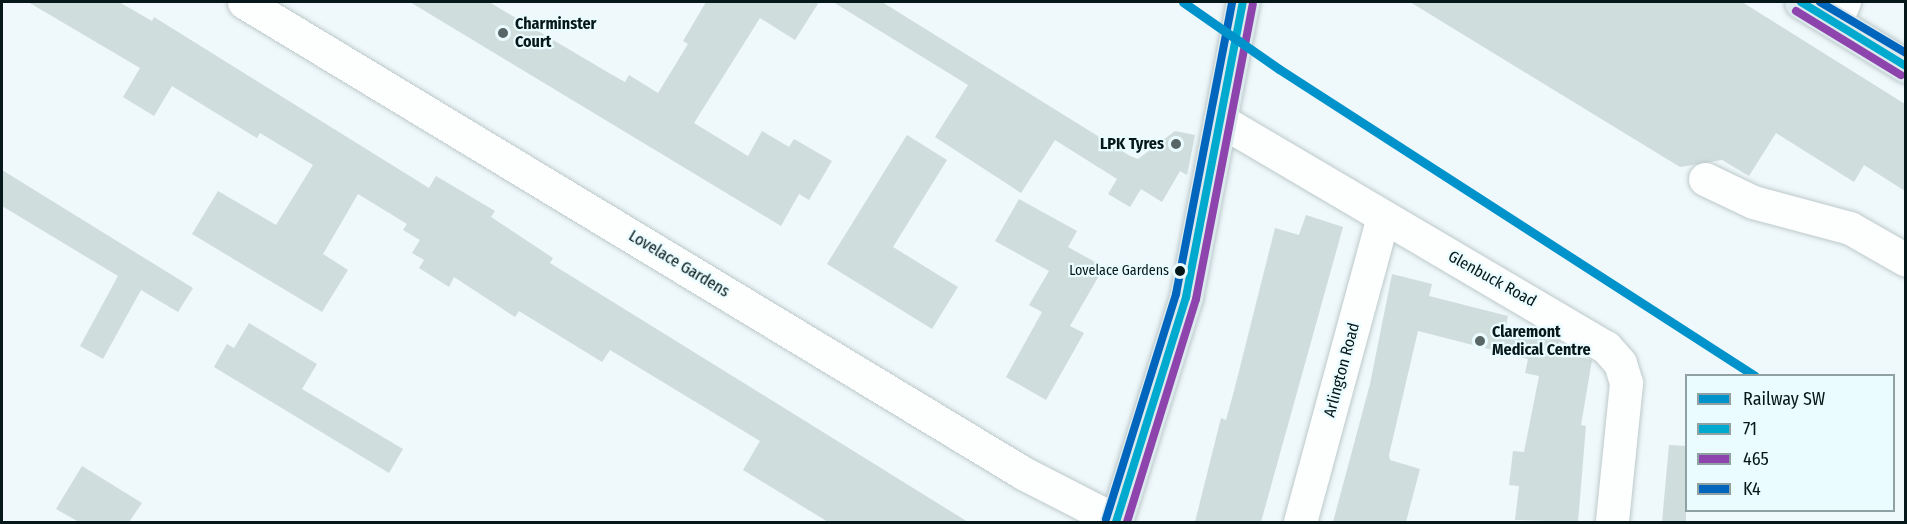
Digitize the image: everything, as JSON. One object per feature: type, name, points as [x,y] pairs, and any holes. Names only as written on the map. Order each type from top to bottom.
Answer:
[{"type":"main road","points":[[1116,522],[1168,365],[1243,2]]},
{"type":"main road","points":[[1802,2],[1839,12],[1905,66]]},
{"type":"street","name":"Lovelace Gardens","points":[[244,2],[1025,474],[1116,522]]},
{"type":"street","name":"Glenbuck Road","points":[[1220,120],[1383,218],[1575,326],[1606,347],[1620,363],[1626,383],[1612,522]]},
{"type":"street","points":[[1705,179],[1753,201],[1850,228],[1905,260]]},
{"type":"street","name":"Arlington Road","points":[[1300,522],[1383,218]]},
{"type":"building","points":[[28,2],[119,2],[152,21],[154,17],[429,188],[436,176],[495,211],[491,217],[553,258],[550,263],[968,522],[828,522],[743,470],[760,441],[610,350],[602,362],[519,311],[515,317],[454,277],[449,287],[419,268],[424,260],[412,253],[420,240],[403,230],[407,224],[358,194],[323,254],[348,270],[322,312],[192,234],[218,191],[276,225],[313,165],[260,133],[257,138],[172,86],[154,116],[123,97],[140,68]]},
{"type":"building","points":[[410,2],[489,2],[625,82],[629,75],[658,93],[688,44],[683,41],[706,2],[819,2],[795,40],[760,18],[694,123],[748,156],[762,131],[789,147],[794,139],[832,161],[809,200],[799,194],[781,226]]},
{"type":"building","points":[[833,2],[882,2],[1138,159],[1175,131],[1195,135],[1187,175],[1180,171],[1162,202],[1141,189],[1130,207],[1108,194],[1117,179],[1055,140],[1021,193],[935,137],[968,85]]},
{"type":"building","points":[[1410,2],[1742,2],[1905,104],[1905,191],[1864,165],[1854,182],[1776,133],[1749,176],[1722,160],[1680,167]]},
{"type":"building","points":[[907,135],[947,160],[893,247],[958,287],[932,329],[827,264]]},
{"type":"building","points":[[2,170],[193,288],[178,312],[141,290],[103,359],[80,346],[118,276],[2,206]]},
{"type":"building","points":[[1019,199],[1077,231],[1068,247],[1104,267],[1070,326],[1084,333],[1046,400],[1006,377],[1042,312],[1029,305],[1049,271],[995,241]]},
{"type":"building","points":[[1306,215],[1343,227],[1261,522],[1195,522],[1221,418],[1226,420],[1234,391],[1275,228],[1299,235]]},
{"type":"building","points":[[1392,274],[1432,284],[1429,296],[1508,316],[1506,327],[1548,334],[1559,341],[1557,352],[1592,360],[1581,425],[1586,426],[1578,522],[1515,520],[1519,486],[1509,485],[1513,451],[1524,452],[1539,376],[1525,373],[1528,359],[1418,331],[1389,455],[1390,460],[1420,469],[1406,522],[1333,522],[1370,384]]},
{"type":"building","points":[[249,323],[317,364],[302,389],[403,449],[389,473],[214,367],[227,344],[234,348]]},
{"type":"building","points":[[1669,445],[1685,446],[1686,522],[1662,522]]},
{"type":"building","points":[[82,466],[142,503],[129,522],[79,522],[56,509]]},
{"type":"rail line","name":"SW","points":[[1183,2],[1279,69],[1752,374]]},
{"type":"transit line","name":"K4","points":[[1106,519],[1176,294],[1232,2]]},
{"type":"transit line","name":"71","points":[[1116,522],[1186,297],[1243,2]]},
{"type":"transit line","name":"71","points":[[1801,2],[1906,66]]},
{"type":"transit line","name":"K4","points":[[1820,2],[1906,53]]},
{"type":"transit line","name":"465","points":[[1127,522],[1196,299],[1253,4]]},
{"type":"transit line","name":"465","points":[[1796,11],[1901,75]]},
{"type":"place","name":"Charminster Court","points":[[503,33]]},
{"type":"place","name":"LPK Tyres","points":[[1176,144]]},
{"type":"place","name":"Lovelace Gardens","points":[[1180,271]]},
{"type":"place","name":"Claremont Medical Centre","points":[[1480,341]]}]
